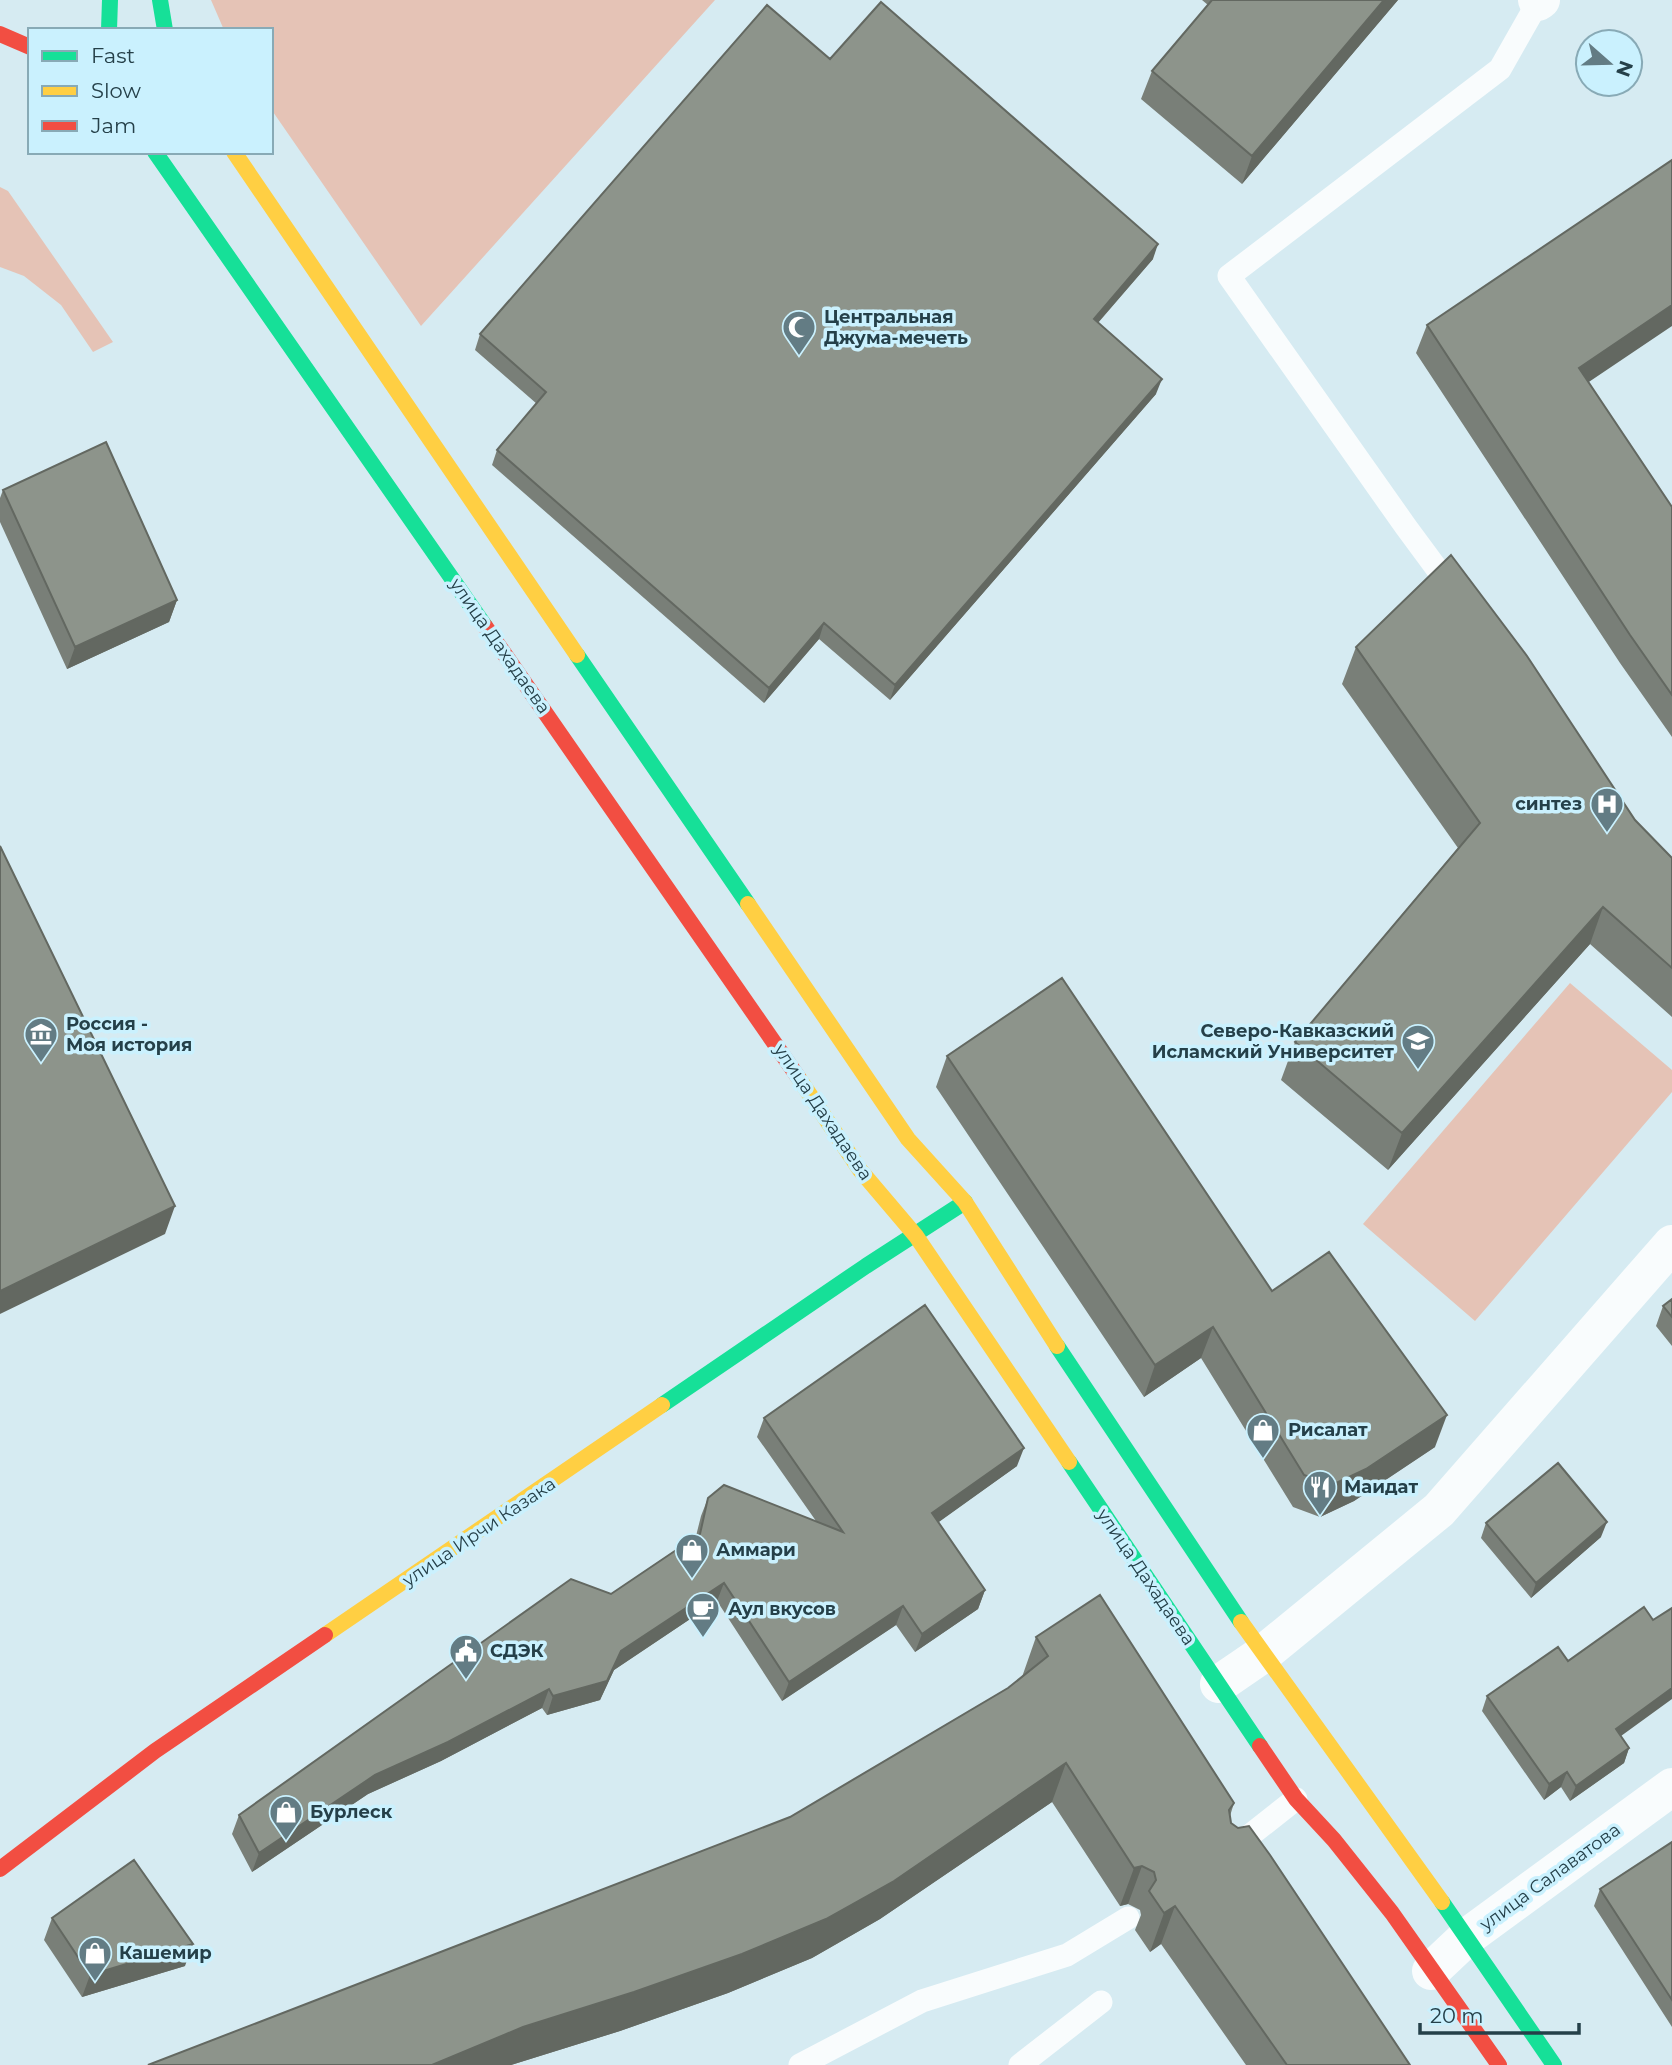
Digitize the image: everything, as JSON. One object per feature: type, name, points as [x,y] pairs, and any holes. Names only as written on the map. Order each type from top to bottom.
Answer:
[{"type":"main road","points":[[109,28],[110,0]]},
{"type":"main road","points":[[160,0],[165,28]]},
{"type":"main road","points":[[0,34],[28,46]]},
{"type":"main road","name":"улица Дахадаева","points":[[156,154],[749,1003],[860,1170],[916,1236],[1296,1799],[1376,1892],[1499,2065]]},
{"type":"main road","points":[[235,154],[908,1139],[965,1202],[1088,1394],[1263,1654],[1467,1937],[1554,2065]]},
{"type":"main road","name":"улица Ирчи Казака","points":[[0,1869],[155,1751],[866,1266],[965,1202]]},
{"type":"street","points":[[1219,1684],[1263,1654],[1439,1510],[1672,1244]]},
{"type":"street","name":"улица Салаватова","points":[[1431,1971],[1467,1937],[1672,1787]]},
{"type":"lane","points":[[1465,606],[1229,276],[1500,69],[1539,1]]},
{"type":"lane","points":[[1228,1853],[1296,1799]]},
{"type":"lane","points":[[800,2065],[922,2001],[1067,1955],[1128,1918]]},
{"type":"lane","points":[[1020,2065],[1101,2003]]},
{"type":"shaded area","points":[[211,0],[715,0],[421,326],[273,112],[273,28],[223,28]]},
{"type":"shaded area","points":[[0,187],[8,191],[113,342],[93,352],[61,305],[24,276],[0,267]]},
{"type":"shaded area","points":[[1570,983],[1672,1070],[1672,1092],[1475,1321],[1363,1224]]},
{"type":"building","points":[[1212,0],[1384,0],[1252,156],[1152,71]]},
{"type":"building","name":"Центральная Джума-мечеть","points":[[881,2],[1158,244],[1094,319],[1162,379],[895,685],[824,623],[769,688],[497,450],[546,392],[480,334],[767,5],[830,59]]},
{"type":"building","points":[[1672,160],[1672,305],[1579,368],[1672,507],[1672,695],[1427,325]]},
{"type":"building","points":[[106,442],[177,600],[75,647],[3,490]]},
{"type":"building","points":[[1451,555],[1527,656],[1635,820],[1672,858],[1672,968],[1603,907],[1402,1133],[1295,1042],[1480,823],[1356,647]]},
{"type":"building","name":"Россия - Моя история","points":[[0,846],[175,1206],[0,1291]]},
{"type":"building","points":[[1062,978],[1272,1291],[1329,1252],[1447,1415],[1366,1469],[1332,1485],[1304,1475],[1213,1327],[1155,1365],[947,1056]]},
{"type":"building","points":[[1672,1299],[1672,1317],[1663,1306]]},
{"type":"building","points":[[925,1305],[1024,1448],[932,1513],[985,1590],[922,1634],[903,1606],[789,1682],[724,1583],[621,1651],[607,1681],[553,1696],[549,1689],[448,1742],[375,1775],[259,1853],[239,1815],[571,1579],[611,1594],[700,1534],[708,1498],[724,1485],[843,1532],[764,1418]]},
{"type":"building","points":[[1558,1463],[1607,1522],[1536,1583],[1486,1523]]},
{"type":"building","points":[[1100,1595],[1234,1803],[1229,1810],[1231,1823],[1238,1828],[1249,1826],[1410,2065],[1287,2065],[1175,1906],[1164,1913],[1149,1891],[1156,1880],[1154,1872],[1142,1866],[1134,1868],[1066,1763],[894,1881],[826,1919],[742,1954],[523,2027],[432,2065],[148,2065],[790,1817],[1008,1688],[1048,1656],[1036,1637]]},
{"type":"building","points":[[1644,1607],[1653,1620],[1672,1608],[1672,1688],[1616,1729],[1629,1748],[1576,1786],[1567,1772],[1549,1784],[1487,1696],[1558,1647],[1568,1661]]},
{"type":"building","points":[[1672,1842],[1672,2000],[1600,1889]]},
{"type":"building","points":[[134,1860],[193,1944],[90,1975],[52,1918]]},
{"type":"traffic: fast","points":[[109,28],[110,0]]},
{"type":"traffic: fast","points":[[160,0],[165,28]]},
{"type":"traffic: fast","points":[[156,154],[485,626]]},
{"type":"traffic: fast","points":[[577,655],[748,904]]},
{"type":"traffic: fast","points":[[662,1405],[965,1202]]},
{"type":"traffic: fast","points":[[1057,1346],[1241,1622]]},
{"type":"traffic: fast","points":[[1069,1462],[1260,1746]]},
{"type":"traffic: fast","points":[[1442,1902],[1554,2065]]},
{"type":"traffic: slow","points":[[235,154],[577,655]]},
{"type":"traffic: slow","points":[[748,904],[908,1139],[965,1202],[1057,1346]]},
{"type":"traffic: slow","points":[[798,1077],[860,1170],[916,1236],[1069,1462]]},
{"type":"traffic: slow","points":[[325,1635],[662,1405]]},
{"type":"traffic: slow","points":[[1241,1622],[1442,1902]]},
{"type":"traffic: jam","points":[[0,34],[28,46]]},
{"type":"traffic: jam","points":[[485,626],[798,1077]]},
{"type":"traffic: jam","points":[[0,1869],[155,1751],[325,1635]]},
{"type":"traffic: jam","points":[[1260,1746],[1296,1799],[1334,1840],[1392,1913],[1499,2065]]},
{"type":"place","name":"Центральная Джума-мечеть","points":[[799,357]]},
{"type":"place","name":"синтез","points":[[1607,834]]},
{"type":"place","name":"Россия - Моя история","points":[[41,1064]]},
{"type":"place","name":"Северо-Кавказский Исламский Университет","points":[[1418,1071]]},
{"type":"place","name":"Рисалат","points":[[1263,1460]]},
{"type":"place","name":"Маидат","points":[[1320,1517]]},
{"type":"place","name":"Аммари","points":[[692,1580]]},
{"type":"place","name":"Аул вкусов","points":[[703,1639]]},
{"type":"place","name":"СДЭК","points":[[466,1681]]},
{"type":"place","name":"Бурлеск","points":[[286,1842]]},
{"type":"place","name":"Кашемир","points":[[95,1983]]}]
